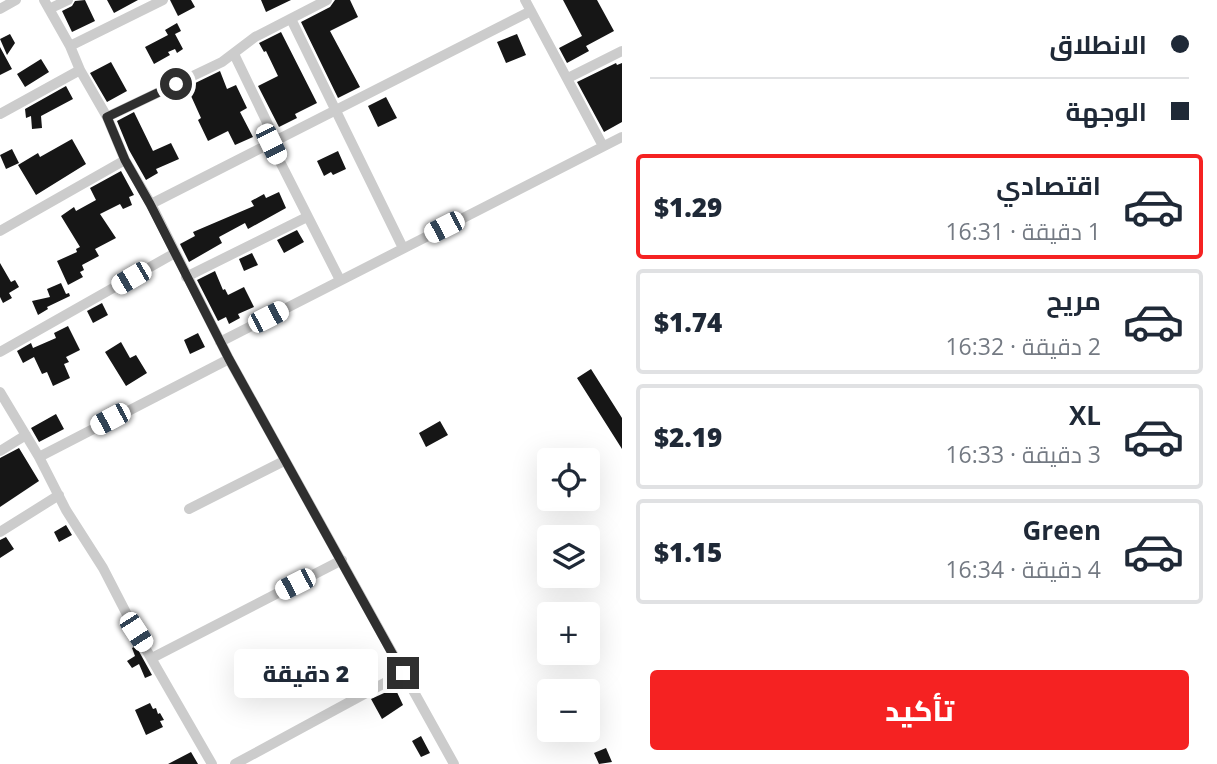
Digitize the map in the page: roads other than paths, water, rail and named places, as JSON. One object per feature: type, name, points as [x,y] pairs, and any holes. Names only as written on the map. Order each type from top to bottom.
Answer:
[{"type":"street","points":[[0,9],[16,0]]},
{"type":"street","points":[[68,0],[47,5],[71,46],[80,70],[107,117],[125,160],[229,359],[454,764]]},
{"type":"street","points":[[71,46],[163,0]]},
{"type":"street","points":[[107,117],[234,54],[255,37],[327,0]]},
{"type":"street","points":[[525,0],[603,146]]},
{"type":"street","points":[[150,204],[531,11]]},
{"type":"street","points":[[291,19],[403,248]]},
{"type":"street","points":[[568,78],[622,51]]},
{"type":"street","points":[[234,54],[307,217],[340,279]]},
{"type":"street","points":[[0,114],[80,70]]},
{"type":"street","points":[[220,342],[622,137]]},
{"type":"street","points":[[0,231],[125,160]]},
{"type":"street","points":[[186,277],[307,217]]},
{"type":"street","points":[[0,352],[175,253]]},
{"type":"street","points":[[39,457],[229,359]]},
{"type":"street","points":[[0,392],[212,764]]},
{"type":"street","points":[[0,451],[26,435]]},
{"type":"street","points":[[189,509],[284,461]]},
{"type":"street","points":[[0,532],[59,495]]},
{"type":"street","points":[[152,658],[342,560]]},
{"type":"street","points":[[235,764],[403,673]]}]
